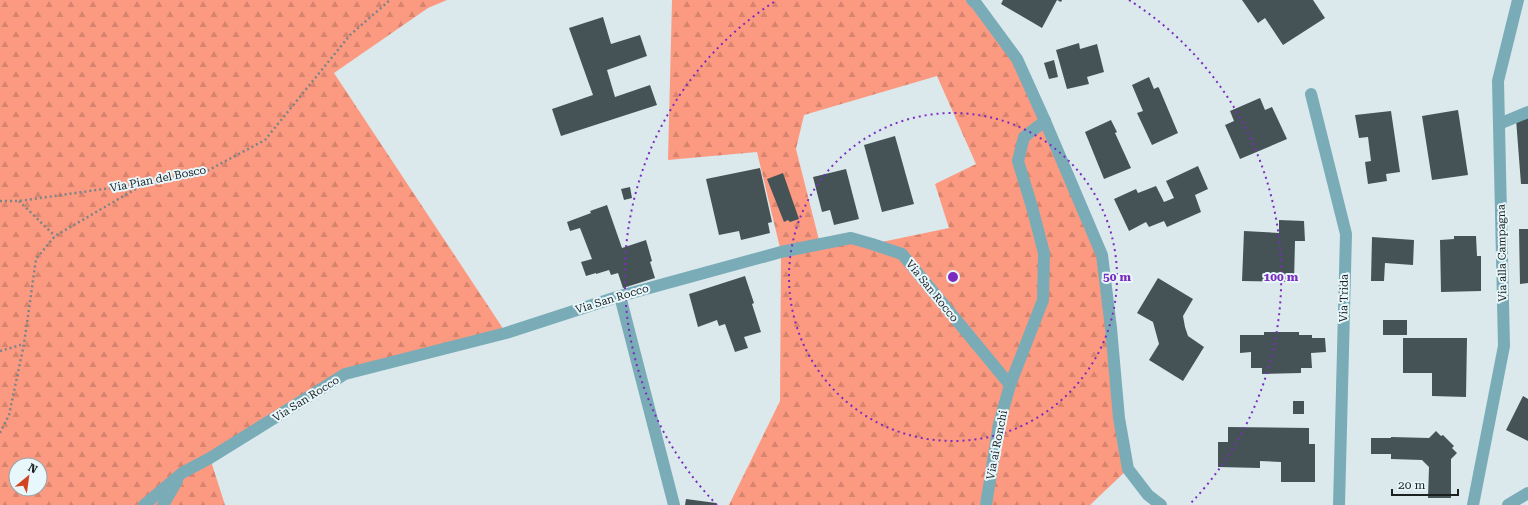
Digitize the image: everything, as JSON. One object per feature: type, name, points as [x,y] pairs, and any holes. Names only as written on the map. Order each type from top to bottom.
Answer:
[{"type":"street","name":"Via alla Campagna","points":[[1473,505],[1504,346],[1498,82],[1518,0]]},
{"type":"street","points":[[975,1],[1017,59],[1102,255],[1111,328],[1119,418],[1128,469],[1148,495],[1162,505]]},
{"type":"street","name":"Via Trida","points":[[1311,94],[1346,234],[1339,505]]},
{"type":"street","points":[[1500,124],[1528,112]]},
{"type":"street","points":[[1010,385],[1043,300],[1044,253],[1018,161],[1024,137],[1045,121]]},
{"type":"street","name":"Via San Rocco","points":[[147,503],[182,473],[210,458],[345,374],[506,333],[620,296],[781,252],[851,238],[902,254],[1010,385]]},
{"type":"street","points":[[620,296],[674,505]]},
{"type":"street","name":"Via ai Ronchi","points":[[986,505],[999,424],[1010,385]]},
{"type":"street","points":[[163,505],[182,473]]},
{"type":"street","points":[[1508,505],[1528,493]]},
{"type":"path","name":"Via Pian del Bosco","points":[[0,201],[19,201],[205,172],[265,140],[350,35],[390,0]]},
{"type":"path","points":[[0,433],[9,415],[24,344],[36,259],[55,236],[148,182]]},
{"type":"path","points":[[19,201],[55,236]]},
{"type":"path","points":[[0,351],[24,344]]},
{"type":"green space","points":[[0,0],[447,0],[428,8],[334,73],[506,333],[345,374],[210,458],[225,505],[0,505]]},
{"type":"green space","points":[[672,0],[972,0],[1017,59],[1102,255],[1128,469],[1090,505],[729,505],[780,401],[781,252],[757,152],[668,160]],"holes":[[[937,76],[976,164],[935,184],[949,228],[872,244],[820,244],[796,149],[804,115]]]},
{"type":"building","points":[[1003,0],[1057,0],[1042,28],[1001,4]]},
{"type":"building","points":[[1242,0],[1313,0],[1325,18],[1283,45],[1265,18],[1258,23]]},
{"type":"building","points":[[603,17],[611,44],[640,35],[647,56],[607,70],[615,97],[650,85],[657,105],[561,136],[552,109],[593,95],[569,28]]},
{"type":"building","points":[[1079,43],[1080,49],[1097,44],[1104,72],[1087,77],[1089,84],[1067,89],[1056,50]]},
{"type":"building","points":[[1054,60],[1058,77],[1049,79],[1044,63]]},
{"type":"building","points":[[1149,77],[1154,89],[1159,88],[1178,133],[1152,145],[1137,113],[1143,111],[1132,85]]},
{"type":"building","points":[[1260,98],[1265,110],[1272,107],[1287,139],[1240,159],[1225,125],[1234,121],[1230,111]]},
{"type":"building","points":[[1458,110],[1468,175],[1432,180],[1422,116]]},
{"type":"building","points":[[1391,111],[1400,172],[1386,174],[1387,181],[1368,184],[1365,162],[1371,161],[1368,137],[1359,138],[1355,115]]},
{"type":"building","points":[[1528,118],[1528,184],[1521,184],[1516,119]]},
{"type":"building","points":[[1111,120],[1117,132],[1115,133],[1131,168],[1104,179],[1085,132]]},
{"type":"building","points":[[895,136],[914,204],[882,212],[864,145]]},
{"type":"building","points":[[1198,166],[1208,189],[1195,195],[1201,212],[1167,227],[1164,221],[1149,227],[1146,222],[1129,231],[1114,199],[1136,189],[1138,193],[1156,186],[1164,202],[1174,198],[1166,181]]},
{"type":"building","points":[[760,168],[772,222],[768,223],[770,233],[741,240],[739,231],[719,235],[706,179]]},
{"type":"building","points":[[846,169],[859,219],[834,225],[830,210],[822,212],[813,177]]},
{"type":"building","points":[[783,173],[799,219],[790,222],[788,220],[784,222],[767,179]]},
{"type":"building","points":[[630,187],[632,198],[624,200],[621,189]]},
{"type":"building","points":[[607,205],[622,248],[646,240],[655,278],[623,288],[618,273],[611,275],[609,270],[586,276],[581,262],[592,259],[580,228],[570,231],[567,222]]},
{"type":"building","points":[[1279,220],[1304,221],[1305,241],[1295,241],[1294,282],[1242,281],[1244,231],[1279,233]]},
{"type":"building","points":[[1519,229],[1528,229],[1528,283],[1520,284]]},
{"type":"building","points":[[1454,236],[1476,236],[1477,256],[1481,256],[1481,291],[1441,292],[1440,240],[1454,239]]},
{"type":"building","points":[[1372,237],[1414,240],[1413,265],[1385,263],[1384,281],[1371,281]]},
{"type":"building","points":[[745,276],[754,303],[752,304],[761,332],[744,337],[748,348],[735,352],[725,324],[719,326],[717,320],[698,327],[689,294]]},
{"type":"building","points":[[1158,278],[1193,299],[1183,316],[1185,327],[1188,336],[1204,347],[1183,381],[1149,360],[1159,344],[1153,322],[1137,313]]},
{"type":"building","points":[[1383,320],[1407,320],[1407,335],[1383,335]]},
{"type":"building","points":[[1264,332],[1299,332],[1299,335],[1312,335],[1312,338],[1325,338],[1326,352],[1311,353],[1312,368],[1301,368],[1301,373],[1262,374],[1262,368],[1251,368],[1251,352],[1240,353],[1240,335],[1264,335]]},
{"type":"building","points":[[1403,338],[1467,338],[1466,397],[1432,396],[1432,373],[1403,373]]},
{"type":"building","points":[[1523,396],[1528,399],[1528,441],[1506,430]]},
{"type":"building","points":[[1293,401],[1304,401],[1304,414],[1293,414]]},
{"type":"building","points":[[1228,427],[1309,428],[1309,444],[1315,444],[1315,482],[1281,482],[1281,462],[1260,461],[1260,468],[1218,467],[1218,442],[1228,442]]},
{"type":"building","points":[[1436,431],[1441,436],[1443,435],[1454,446],[1452,448],[1457,453],[1451,459],[1451,498],[1428,498],[1429,467],[1422,460],[1391,459],[1391,454],[1371,454],[1371,438],[1429,438]]},
{"type":"building","points":[[686,499],[716,503],[716,505],[685,505]]}]
